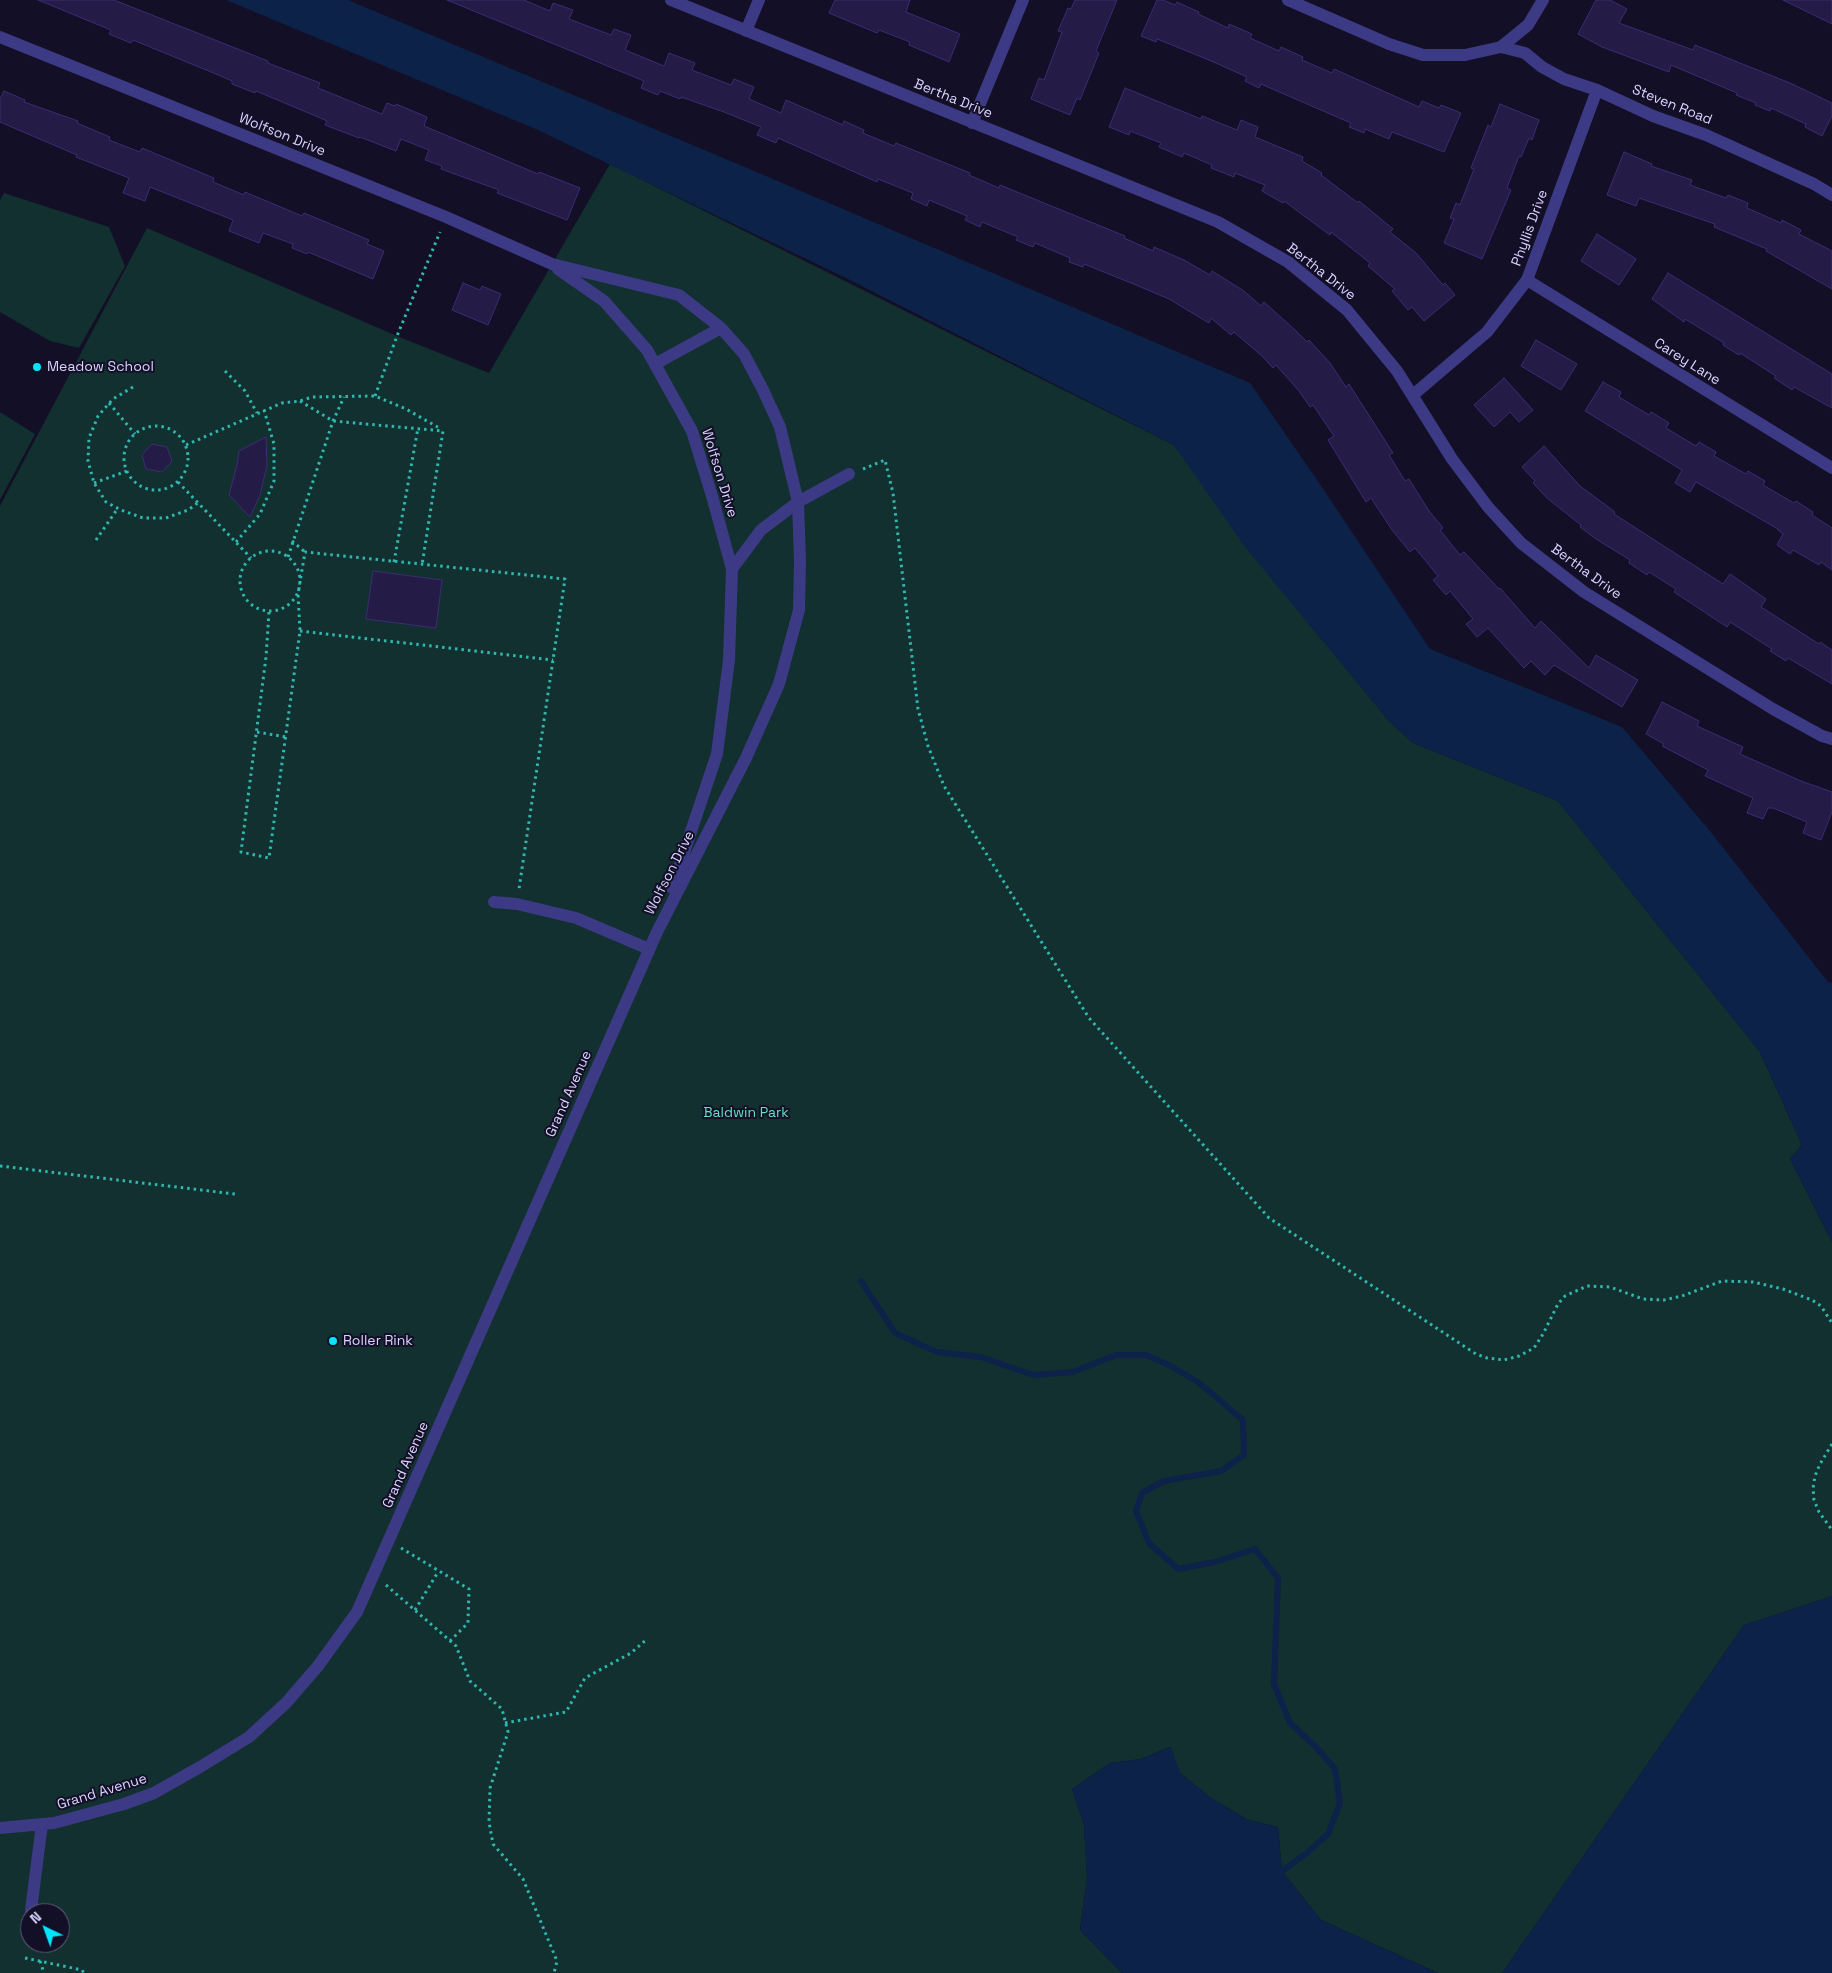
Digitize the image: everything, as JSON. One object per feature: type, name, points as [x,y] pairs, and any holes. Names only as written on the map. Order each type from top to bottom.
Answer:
[{"type":"street","name":"Bertha Drive","points":[[671,0],[1218,222],[1288,262],[1347,310],[1397,371],[1452,459],[1488,507],[1521,543],[1584,592],[1773,709],[1822,736],[1832,739]]},
{"type":"street","points":[[746,31],[759,0]]},
{"type":"street","points":[[972,123],[1023,0]]},
{"type":"street","points":[[1288,0],[1314,5],[1389,44],[1423,55],[1464,55],[1501,47],[1528,25],[1543,0]]},
{"type":"street","name":"Wolfson Drive","points":[[0,37],[446,217],[552,264],[679,295],[721,328],[744,354],[780,427],[798,502],[799,610],[779,684],[746,758],[657,932]]},
{"type":"street","name":"Steven Road","points":[[1501,47],[1526,53],[1542,67],[1564,79],[1596,90],[1653,116],[1706,135],[1814,184],[1832,195]]},
{"type":"street","name":"Phyllis Drive","points":[[1413,395],[1487,332],[1527,280],[1596,90]]},
{"type":"street","name":"Wolfson Drive","points":[[552,264],[604,301],[647,350],[692,432],[732,569],[729,660],[718,754],[657,932]]},
{"type":"street","name":"Carey Lane","points":[[1527,280],[1832,468]]},
{"type":"street","points":[[655,364],[721,328]]},
{"type":"street","points":[[732,569],[761,530],[798,502],[849,474]]},
{"type":"street","points":[[494,902],[517,904],[576,918],[649,949]]},
{"type":"street","name":"Grand Avenue","points":[[0,1828],[62,1821],[124,1804],[154,1793],[249,1737],[286,1703],[318,1666],[357,1612],[657,932]]},
{"type":"street","points":[[32,1903],[42,1824]]},
{"type":"path","points":[[375,396],[397,336],[446,217]]},
{"type":"path","points":[[225,371],[245,391],[256,414]]},
{"type":"path","points":[[133,387],[109,403],[98,416],[89,438],[88,461],[94,483],[106,502],[143,518],[166,518],[188,510],[199,502]]},
{"type":"path","points":[[186,445],[282,403],[300,401],[312,397],[375,396],[406,409],[443,431]]},
{"type":"path","points":[[288,557],[333,421],[344,397]]},
{"type":"path","points":[[300,401],[333,421],[443,431]]},
{"type":"path","points":[[109,403],[135,434]]},
{"type":"path","points":[[236,542],[260,514],[274,481],[274,444],[264,410]]},
{"type":"path","points":[[149,426],[160,426],[175,432],[186,445],[189,454],[188,464],[178,482],[160,490],[150,490],[132,480],[124,460],[125,449],[135,434],[149,426]]},
{"type":"path","points":[[394,562],[418,428]]},
{"type":"path","points":[[422,565],[443,431]]},
{"type":"path","points":[[849,474],[886,460],[893,493],[918,709],[928,746],[944,786],[1089,1018],[1270,1218],[1476,1354],[1488,1358],[1504,1360],[1519,1356],[1534,1348],[1558,1304],[1565,1296],[1586,1286],[1610,1287],[1643,1299],[1664,1300],[1682,1296],[1722,1281],[1753,1282],[1783,1289],[1812,1300],[1820,1306],[1832,1323]]},
{"type":"path","points":[[94,483],[127,471]]},
{"type":"path","points":[[178,482],[251,558]]},
{"type":"path","points":[[96,540],[118,508]]},
{"type":"path","points":[[292,541],[305,552],[564,579],[517,904]]},
{"type":"path","points":[[269,612],[242,852],[269,858],[300,631],[299,573],[295,564],[288,557],[269,551],[259,553],[251,558],[244,566],[240,575],[240,585],[248,602],[257,608],[269,612],[285,607],[298,594]]},
{"type":"path","points":[[299,582],[305,552]]},
{"type":"path","points":[[300,631],[553,660]]},
{"type":"path","points":[[256,732],[286,737]]},
{"type":"path","points":[[0,1166],[235,1194]]},
{"type":"path","points":[[1832,1444],[1820,1464],[1813,1488],[1814,1500],[1819,1512],[1832,1530]]},
{"type":"path","points":[[389,1540],[438,1572],[469,1589],[468,1623],[450,1641]]},
{"type":"path","points":[[415,1610],[438,1572]]},
{"type":"path","points":[[374,1574],[456,1646],[470,1681],[502,1709],[508,1732],[490,1788],[489,1822],[493,1844],[523,1880],[557,1961],[554,1973]]},
{"type":"path","points":[[505,1723],[566,1712],[585,1678],[631,1653],[647,1639]]},
{"type":"path","points":[[25,1958],[82,1970],[84,1973]]},
{"type":"path","points":[[40,1961],[44,1973]]},
{"type":"green space","name":"Baldwin Park","points":[[610,164],[1174,445],[1273,580],[1389,721],[1413,743],[1558,801],[1760,1052],[1802,1145],[1790,1159],[1832,1242],[1832,1596],[1744,1625],[1502,1973],[1438,1973],[1321,1920],[1282,1871],[1278,1827],[1248,1820],[1211,1798],[1180,1773],[1170,1747],[1141,1759],[1110,1763],[1072,1789],[1084,1825],[1087,1878],[1080,1930],[1122,1973],[0,1973],[0,506],[147,228],[397,336],[489,373]]},
{"type":"green space","points":[[4,193],[109,227],[125,266],[79,348],[50,341],[0,312],[0,200]]},
{"type":"green space","points":[[0,412],[35,434],[0,500]]},
{"type":"water","points":[[226,0],[348,0],[1250,383],[1430,649],[1622,727],[1710,831],[1828,982],[1832,983],[1832,1242],[1790,1159],[1802,1145],[1760,1052],[1558,801],[1413,743],[1389,721],[1245,547],[1174,445],[848,279],[538,130]]},
{"type":"water","points":[[1832,1596],[1832,1973],[1502,1973],[1744,1625]]},
{"type":"water","points":[[1171,1747],[1180,1773],[1211,1798],[1248,1820],[1278,1827],[1282,1871],[1321,1920],[1438,1973],[1122,1973],[1080,1930],[1087,1878],[1084,1825],[1072,1789],[1110,1763],[1141,1759]]},
{"type":"building","points":[[38,0],[114,0],[320,83],[318,88],[382,114],[387,103],[395,106],[396,104],[427,117],[424,126],[538,174],[539,172],[580,188],[567,220],[497,193],[499,190],[441,169],[442,166],[425,160],[429,150],[401,139],[396,151],[325,125],[327,121],[318,117],[256,91],[255,93],[232,84],[232,81],[133,40],[131,43],[109,34],[111,30]]},
{"type":"building","points":[[447,0],[524,0],[550,11],[553,3],[573,10],[569,19],[611,35],[614,29],[631,35],[625,50],[664,66],[669,53],[695,63],[692,70],[731,85],[734,79],[754,87],[749,99],[781,113],[786,100],[843,125],[844,121],[864,130],[863,133],[894,146],[896,143],[970,173],[969,175],[999,188],[1000,185],[1125,236],[1124,238],[1153,251],[1154,247],[1184,260],[1210,275],[1212,271],[1244,291],[1261,306],[1264,302],[1307,342],[1309,340],[1330,363],[1346,387],[1349,384],[1393,453],[1389,455],[1405,481],[1409,479],[1429,511],[1443,528],[1440,530],[1460,555],[1464,552],[1500,588],[1535,628],[1541,621],[1589,668],[1596,655],[1638,680],[1622,707],[1554,665],[1545,675],[1531,661],[1524,668],[1488,628],[1477,637],[1466,624],[1473,619],[1450,591],[1446,595],[1433,580],[1438,576],[1415,548],[1410,552],[1392,530],[1371,498],[1366,502],[1328,440],[1334,436],[1313,405],[1310,407],[1299,391],[1276,365],[1273,368],[1234,332],[1231,335],[1211,318],[1209,323],[1169,299],[1136,285],[1084,264],[1083,267],[1069,262],[1070,258],[1035,243],[1033,247],[1016,240],[1018,237],[982,222],[980,227],[965,220],[967,216],[929,200],[927,206],[911,199],[913,193],[878,179],[877,182],[778,138],[776,143],[757,135],[761,127],[724,112],[681,97],[680,99],[660,91],[658,95],[641,88],[644,81]]},
{"type":"building","points":[[835,0],[910,0],[906,12],[960,34],[949,62],[909,45],[910,42],[879,30],[877,33],[829,13]]},
{"type":"building","points":[[1075,0],[1117,0],[1096,51],[1099,53],[1080,100],[1077,98],[1070,115],[1031,99],[1039,78],[1044,80],[1062,32],[1058,31],[1068,8],[1071,9]]},
{"type":"building","points":[[1157,0],[1163,0],[1175,5],[1177,2],[1228,28],[1229,24],[1252,34],[1250,38],[1279,51],[1281,47],[1303,57],[1302,60],[1332,73],[1334,69],[1419,107],[1422,101],[1439,108],[1441,105],[1461,113],[1444,152],[1392,132],[1389,139],[1365,129],[1364,133],[1349,127],[1351,123],[1261,84],[1259,88],[1245,81],[1247,77],[1209,60],[1157,39],[1156,42],[1141,36]]},
{"type":"building","points":[[1596,0],[1610,0],[1627,9],[1619,23],[1693,50],[1695,45],[1790,83],[1832,103],[1832,116],[1822,136],[1805,127],[1806,124],[1771,108],[1770,111],[1755,105],[1756,103],[1736,95],[1737,93],[1671,65],[1669,72],[1602,47],[1578,34]]},
{"type":"building","points":[[1783,0],[1832,0],[1832,24]]},
{"type":"building","points":[[1125,88],[1201,119],[1202,116],[1237,130],[1241,120],[1258,127],[1255,137],[1303,157],[1302,161],[1322,173],[1321,175],[1358,203],[1359,201],[1393,229],[1390,232],[1416,253],[1443,285],[1445,283],[1455,295],[1424,321],[1412,307],[1408,310],[1392,291],[1395,289],[1368,266],[1370,263],[1331,232],[1330,235],[1284,201],[1283,203],[1262,191],[1265,185],[1235,173],[1234,177],[1211,168],[1212,165],[1184,153],[1182,157],[1159,147],[1161,143],[1130,131],[1129,135],[1109,127]]},
{"type":"building","points":[[4,91],[25,100],[24,102],[78,121],[77,123],[110,137],[109,140],[140,152],[142,148],[214,178],[213,182],[244,195],[245,192],[302,216],[304,213],[369,240],[367,244],[384,251],[373,279],[308,252],[307,254],[292,248],[293,244],[263,233],[259,243],[229,231],[233,220],[150,187],[145,201],[123,193],[129,178],[76,157],[77,155],[0,122],[0,99]]},
{"type":"building","points":[[1500,104],[1539,120],[1532,140],[1529,138],[1521,157],[1519,156],[1507,188],[1511,190],[1482,259],[1444,243],[1454,219],[1450,218],[1456,203],[1460,205],[1474,169],[1471,168],[1488,125],[1491,127]]},
{"type":"building","points":[[1624,152],[1652,164],[1651,166],[1692,180],[1690,185],[1726,198],[1728,195],[1748,203],[1747,208],[1781,223],[1782,220],[1801,230],[1799,234],[1832,251],[1832,289],[1766,251],[1767,249],[1714,227],[1715,224],[1639,198],[1636,206],[1607,195]]},
{"type":"building","points":[[1597,234],[1636,259],[1619,285],[1581,261]]},
{"type":"building","points":[[1668,273],[1832,374],[1832,408],[1794,387],[1792,390],[1774,378],[1776,376],[1740,353],[1739,355],[1723,345],[1724,343],[1685,319],[1684,322],[1652,299]]},
{"type":"building","points":[[463,283],[480,290],[482,286],[501,294],[488,325],[452,310]]},
{"type":"building","points":[[1536,340],[1577,364],[1561,390],[1521,366]]},
{"type":"building","points":[[1504,378],[1533,410],[1519,422],[1510,412],[1494,427],[1474,405]]},
{"type":"building","points":[[1603,382],[1621,392],[1619,397],[1649,415],[1651,412],[1669,423],[1666,428],[1696,446],[1699,442],[1716,452],[1714,456],[1746,474],[1748,471],[1765,481],[1763,485],[1794,503],[1796,501],[1813,512],[1812,515],[1832,528],[1832,570],[1821,562],[1819,565],[1793,550],[1790,554],[1777,545],[1783,534],[1778,529],[1696,482],[1690,492],[1675,483],[1682,470],[1585,411]]},
{"type":"building","points":[[266,437],[267,465],[260,495],[250,517],[229,495],[239,451]]},
{"type":"building","points":[[152,444],[167,447],[172,461],[162,472],[146,469],[142,455]]},
{"type":"building","points":[[1544,446],[1580,486],[1615,512],[1614,514],[1723,584],[1730,574],[1766,599],[1761,607],[1819,644],[1820,642],[1832,650],[1832,684],[1788,658],[1786,661],[1770,651],[1772,649],[1730,622],[1727,627],[1674,592],[1676,589],[1649,572],[1647,575],[1629,563],[1630,560],[1580,527],[1581,525],[1547,498],[1522,467]]},
{"type":"building","points":[[373,571],[442,580],[436,628],[366,619]]},
{"type":"building","points":[[1662,702],[1699,721],[1697,726],[1743,747],[1740,754],[1801,781],[1832,792],[1832,812],[1821,840],[1803,833],[1807,822],[1773,808],[1768,808],[1763,819],[1747,813],[1753,798],[1705,776],[1708,770],[1662,746],[1664,744],[1646,734]]},
{"type":"waterway","points":[[861,1281],[895,1333],[937,1352],[981,1357],[1033,1375],[1073,1372],[1116,1355],[1146,1355],[1169,1365],[1198,1382],[1243,1420],[1244,1455],[1221,1471],[1164,1481],[1142,1493],[1136,1511],[1149,1543],[1178,1569],[1215,1562],[1255,1549],[1278,1578],[1274,1684],[1290,1723],[1317,1748],[1335,1769],[1340,1803],[1328,1834],[1307,1853],[1282,1871]]},
{"type":"place","name":"Meadow School","points":[[37,367]]},
{"type":"place","name":"Roller Rink","points":[[333,1341]]}]
